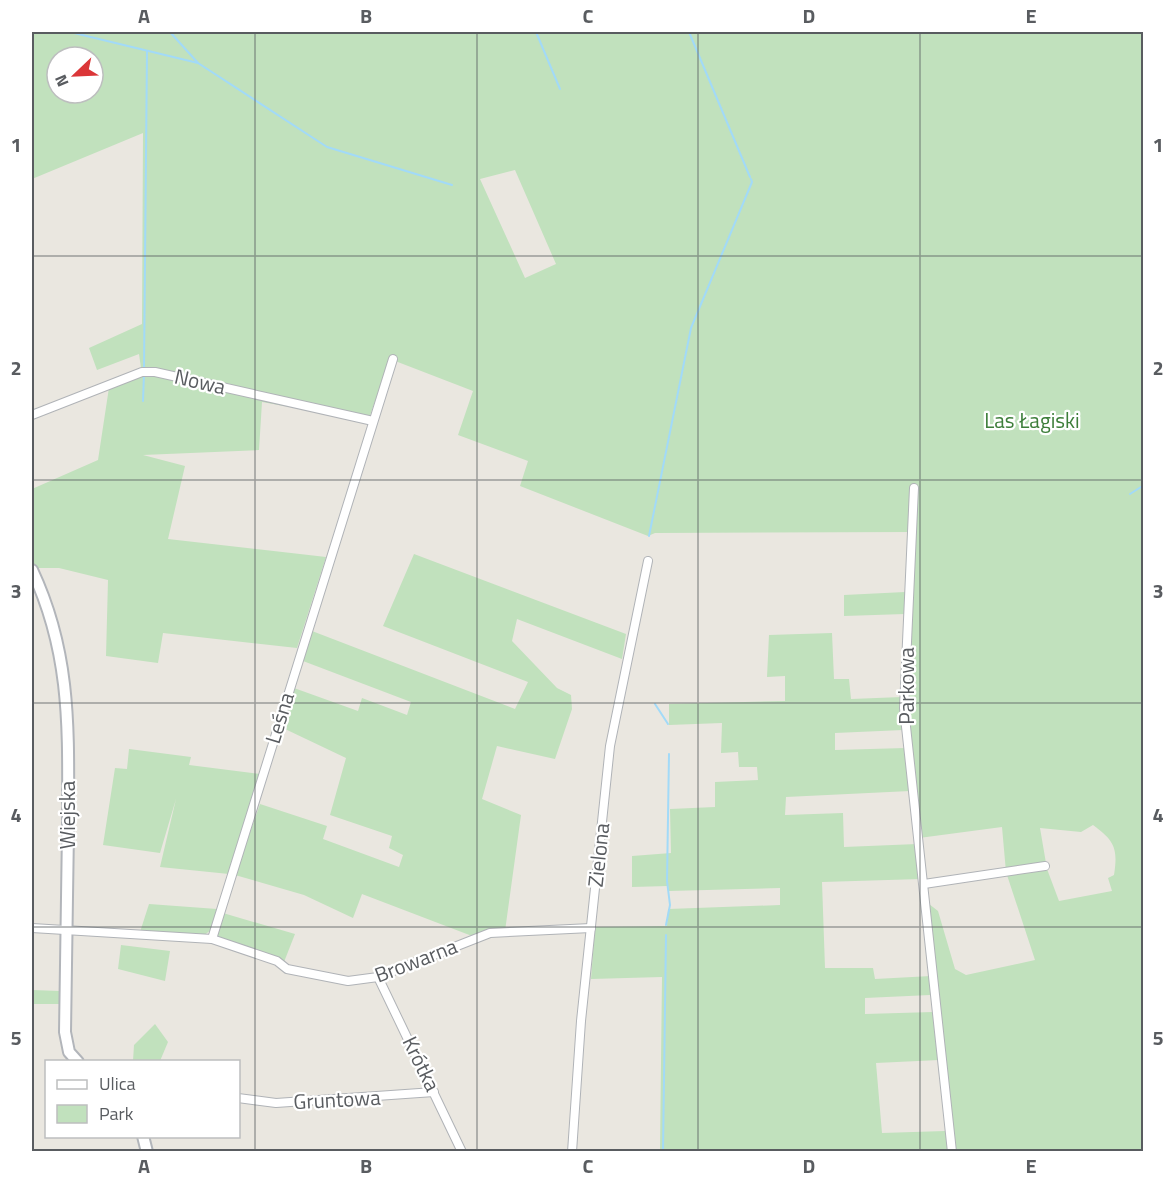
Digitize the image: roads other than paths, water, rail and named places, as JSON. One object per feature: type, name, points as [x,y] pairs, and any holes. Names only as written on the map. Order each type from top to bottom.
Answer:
[{"type":"street","name":"Leśna","points":[[212,939],[393,359]]},
{"type":"street","name":"Nowa","points":[[32,416],[142,372],[155,372],[373,421]]},
{"type":"street","name":"Parkowa","points":[[914,488],[904,708],[952,1152]]},
{"type":"street","name":"Zielona","points":[[572,1152],[573,1115],[610,746],[648,561]]},
{"type":"street","name":"Wiejska","points":[[32,570],[55,629],[65,679],[68,752],[66,1040],[69,1052],[76,1060]]},
{"type":"street","points":[[924,884],[1045,866]]},
{"type":"street","points":[[32,928],[212,939]]},
{"type":"street","name":"Browarna","points":[[212,939],[277,961],[287,969],[348,981],[378,977],[490,933],[591,928]]},
{"type":"street","name":"Krótka","points":[[378,977],[462,1152]]},
{"type":"street","name":"Gruntowa","points":[[240,1098],[276,1103],[434,1092]]},
{"type":"waterway","points":[[70,32],[198,63],[327,147],[452,185]]},
{"type":"waterway","points":[[170,32],[198,63]]},
{"type":"waterway","points":[[536,32],[560,89]]},
{"type":"waterway","points":[[689,32],[750,177]]},
{"type":"waterway","points":[[144,368],[147,51]]},
{"type":"waterway","points":[[649,536],[691,328],[752,182],[751,179]]},
{"type":"waterway","points":[[143,401],[144,374]]},
{"type":"waterway","points":[[1130,494],[1144,485]]},
{"type":"waterway","points":[[655,704],[668,724]]},
{"type":"waterway","points":[[666,925],[670,905],[667,881],[669,754]]},
{"type":"waterway","points":[[663,1152],[666,935]]},
{"type":"park label","name":"Las Łagiski","points":[[1032,421]]}]
